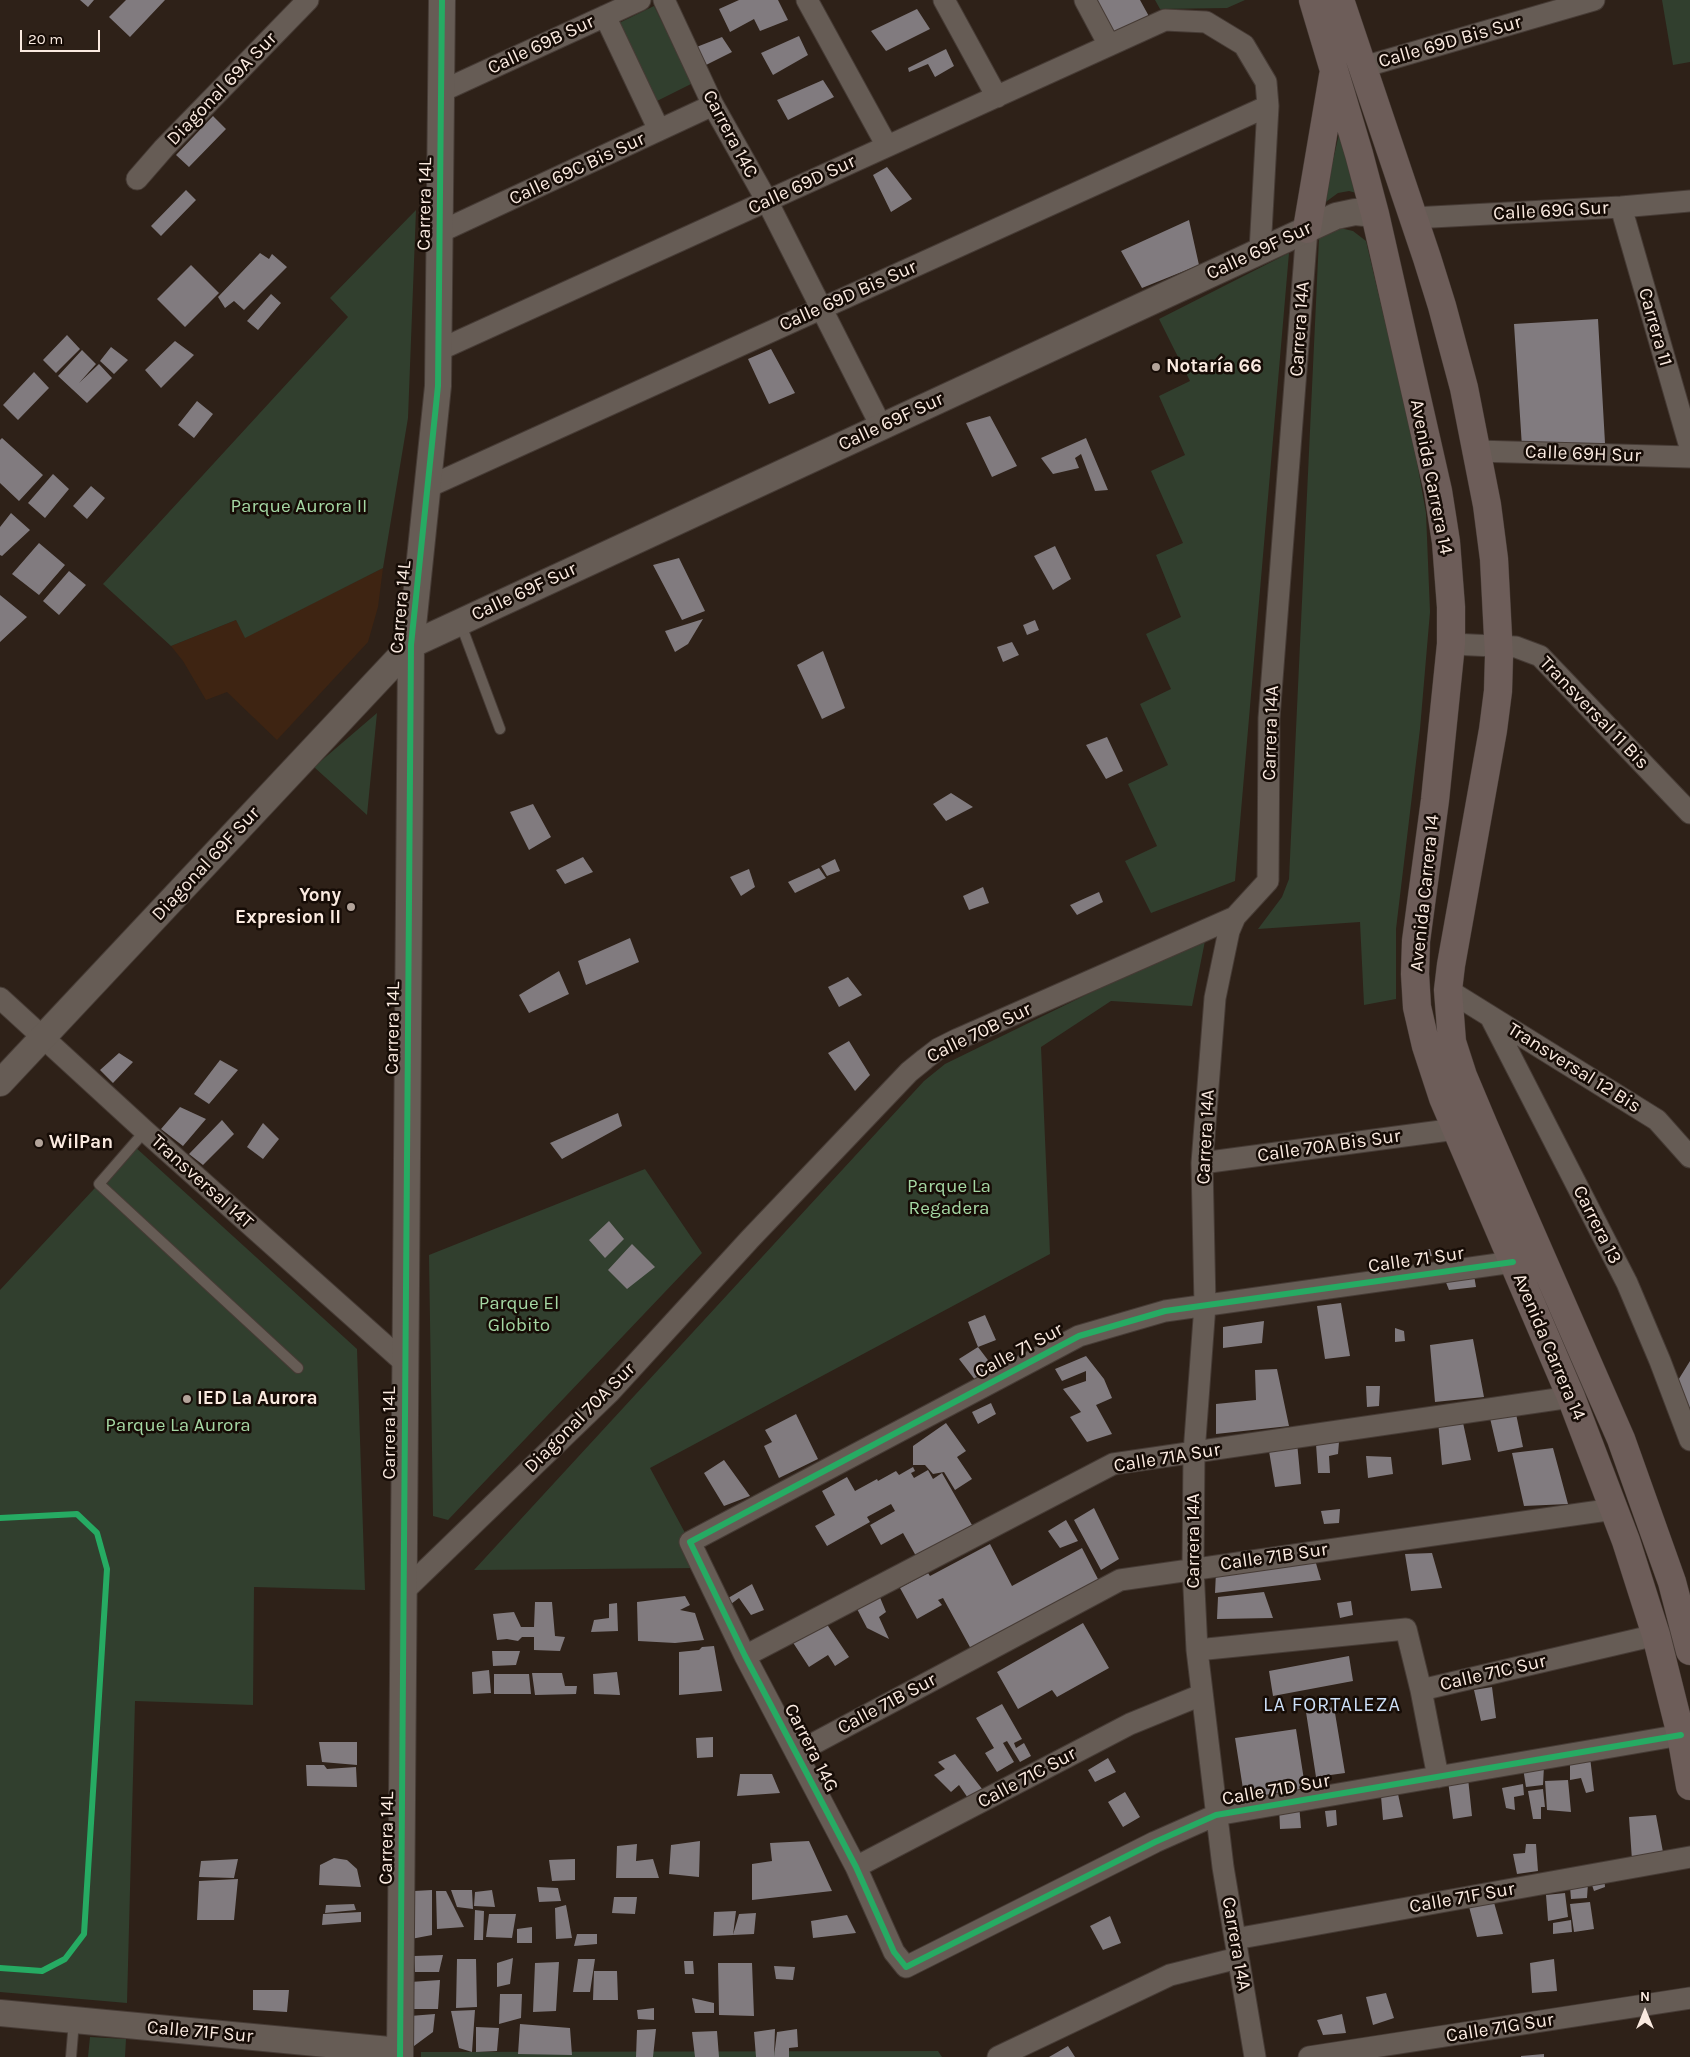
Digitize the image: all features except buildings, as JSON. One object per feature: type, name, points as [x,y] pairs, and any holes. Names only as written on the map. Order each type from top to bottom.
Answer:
[{"type":"main road","name":"Avenida Carrera 14","points":[[1312,0],[1359,154],[1375,214],[1438,491],[1449,575],[1452,644],[1435,800],[1416,941],[1415,974],[1418,1007],[1426,1046],[1443,1098],[1571,1398],[1626,1541],[1656,1636],[1681,1735],[1690,1786]]},
{"type":"main road","name":"Avenida Carrera 14","points":[[1340,0],[1442,306],[1464,388],[1487,505],[1493,550],[1498,646],[1498,691],[1493,730],[1450,965],[1448,990],[1452,1042],[1463,1076],[1620,1439],[1670,1574],[1690,1651]]},
{"type":"main road","points":[[1307,229],[1333,72]]},
{"type":"street","name":"Diagonal 69A Sur","points":[[137,179],[164,148],[308,0]]},
{"type":"street","name":"Carrera 14L","points":[[400,2054],[411,645],[438,396],[442,0]]},
{"type":"street","name":"Calle 69B Sur","points":[[442,91],[640,0]]},
{"type":"street","name":"Carrera 14C","points":[[664,0],[713,105],[767,201],[881,426]]},
{"type":"street","points":[[807,0],[887,146]]},
{"type":"street","points":[[944,0],[997,97]]},
{"type":"street","points":[[1085,0],[1109,45]]},
{"type":"street","name":"Calle 69D Bis Sur","points":[[1363,67],[1594,0]]},
{"type":"street","points":[[605,16],[659,130]]},
{"type":"street","name":"Calle 69D Sur","points":[[439,350],[1165,20],[1206,22],[1244,45],[1266,82],[1268,106]]},
{"type":"street","name":"Calle 69C Bis Sur","points":[[440,232],[713,105]]},
{"type":"street","points":[[1260,251],[1268,106]]},
{"type":"street","name":"Calle 69D Bis Sur","points":[[428,486],[1268,106]]},
{"type":"street","name":"Calle 69G Sur","points":[[1412,218],[1621,207],[1690,201]]},
{"type":"street","name":"Carrera 11","points":[[1621,207],[1690,447]]},
{"type":"street","name":"Calle 69F Sur","points":[[411,645],[1336,216],[1350,212],[1375,214]]},
{"type":"street","name":"Carrera 14A","points":[[1256,2057],[1216,1815],[1197,1650],[1193,1568],[1194,1453],[1204,1305],[1202,1164],[1215,998],[1229,931],[1235,917],[1268,881],[1269,718],[1307,229]]},
{"type":"street","name":"Calle 69H Sur","points":[[1476,451],[1690,457]]},
{"type":"street","name":"Transversal 11 Bis","points":[[1452,644],[1516,647],[1540,656],[1690,812]]},
{"type":"street","name":"Diagonal 69F Sur","points":[[0,1083],[411,645]]},
{"type":"street","name":"Calle 70B Sur","points":[[750,1239],[909,1072],[938,1049],[1235,917]]},
{"type":"street","name":"Transversal 12 Bis","points":[[1448,990],[1657,1120],[1690,1157]]},
{"type":"street","name":"Transversal 14T","points":[[0,998],[405,1363]]},
{"type":"street","name":"Carrera 13","points":[[1490,1016],[1627,1283],[1660,1361],[1690,1440]]},
{"type":"street","name":"Calle 70A Bis Sur","points":[[1202,1164],[1456,1129]]},
{"type":"street","name":"Diagonal 70A Sur","points":[[404,1591],[610,1392],[750,1239]]},
{"type":"street","name":"Calle 71 Sur","points":[[690,1542],[1079,1336],[1165,1311],[1513,1262]]},
{"type":"street","name":"Calle 71A Sur","points":[[745,1656],[1113,1464],[1571,1398]]},
{"type":"street","name":"Calle 71B Sur","points":[[796,1753],[1120,1580],[1614,1509]]},
{"type":"street","name":"Carrera 14G","points":[[690,1542],[745,1656],[856,1867],[894,1952],[906,1967]]},
{"type":"street","name":"Calle 71C Sur","points":[[1197,1650],[1406,1629],[1421,1690],[1656,1636]]},
{"type":"street","points":[[1421,1690],[1438,1777]]},
{"type":"street","name":"Calle 71C Sur","points":[[856,1867],[1130,1724],[1201,1695]]},
{"type":"street","name":"Calle 71D Sur","points":[[906,1967],[1155,1842],[1216,1815],[1681,1735]]},
{"type":"street","name":"Calle 71F Sur","points":[[998,2057],[1170,1975],[1237,1948],[1690,1857]]},
{"type":"street","name":"Calle 71G Sur","points":[[1309,2057],[1690,1998]]},
{"type":"street","name":"Calle 71F Sur","points":[[0,2013],[400,2054]]},
{"type":"lane","points":[[460,622],[500,728]]},
{"type":"lane","points":[[146,1131],[98,1184],[298,1368]]},
{"type":"lane","points":[[71,2057],[74,2020]]},
{"type":"shaded area","points":[[383,568],[378,607],[368,642],[277,740],[227,692],[206,700],[183,661],[171,646],[236,620],[245,637]]},
{"type":"green space","points":[[1155,0],[1245,0],[1227,8],[1160,9]]},
{"type":"green space","points":[[1662,0],[1690,0],[1690,62],[1673,65]]},
{"type":"green space","points":[[654,6],[693,83],[657,101],[617,24]]},
{"type":"green space","points":[[1339,134],[1360,194],[1349,191],[1338,193],[1323,204]]},
{"type":"green space","name":"Parque Aurora II","points":[[416,210],[408,418],[383,568],[245,638],[236,620],[171,646],[103,584],[348,317],[330,298]]},
{"type":"green space","points":[[1340,228],[1353,231],[1366,241],[1413,440],[1426,513],[1430,612],[1420,729],[1396,929],[1396,999],[1364,1005],[1360,922],[1258,929],[1282,897],[1289,879],[1319,238]]},
{"type":"green space","points":[[1289,253],[1235,881],[1151,913],[1125,861],[1157,846],[1128,784],[1168,765],[1140,704],[1171,689],[1146,634],[1181,617],[1156,555],[1183,543],[1151,471],[1185,455],[1159,396],[1190,381],[1159,319]]},
{"type":"green space","points":[[377,713],[367,815],[314,767]]},
{"type":"green space","name":"Parque La Regadera","points":[[1206,936],[1192,1006],[1111,1001],[1041,1047],[1050,1254],[650,1468],[690,1542],[701,1568],[474,1570],[924,1081],[945,1064]]},
{"type":"green space","name":"Parque La Aurora","points":[[134,1146],[357,1349],[365,1590],[254,1587],[253,1705],[135,1701],[127,2003],[0,1992],[0,1290]]},
{"type":"green space","name":"Parque El Globito","points":[[645,1169],[702,1253],[448,1520],[433,1516],[429,1255]]},
{"type":"green space","points":[[90,2037],[126,2039],[125,2057],[88,2057]]},
{"type":"green space","points":[[938,2051],[942,2057],[421,2057],[421,2052]]},
{"type":"cycle path","points":[[400,2057],[411,645],[438,386],[442,0]]},
{"type":"cycle path","points":[[1513,1262],[1165,1311],[1079,1336],[690,1542],[745,1656],[856,1867],[894,1952],[906,1967],[1155,1842],[1216,1815],[1681,1735]]},
{"type":"cycle path","points":[[0,1518],[77,1514],[97,1533],[107,1569],[84,1934],[65,1959],[42,1971],[0,1968]]},
{"type":"place","name":"Notaría 66","points":[[1156,367]]},
{"type":"place","name":"Yony Expresion II","points":[[351,907]]},
{"type":"place","name":"WilPan","points":[[39,1143]]},
{"type":"place","name":"IED La Aurora","points":[[187,1399]]},
{"type":"district","name":"LA FORTALEZA","points":[[1332,1705]]}]
